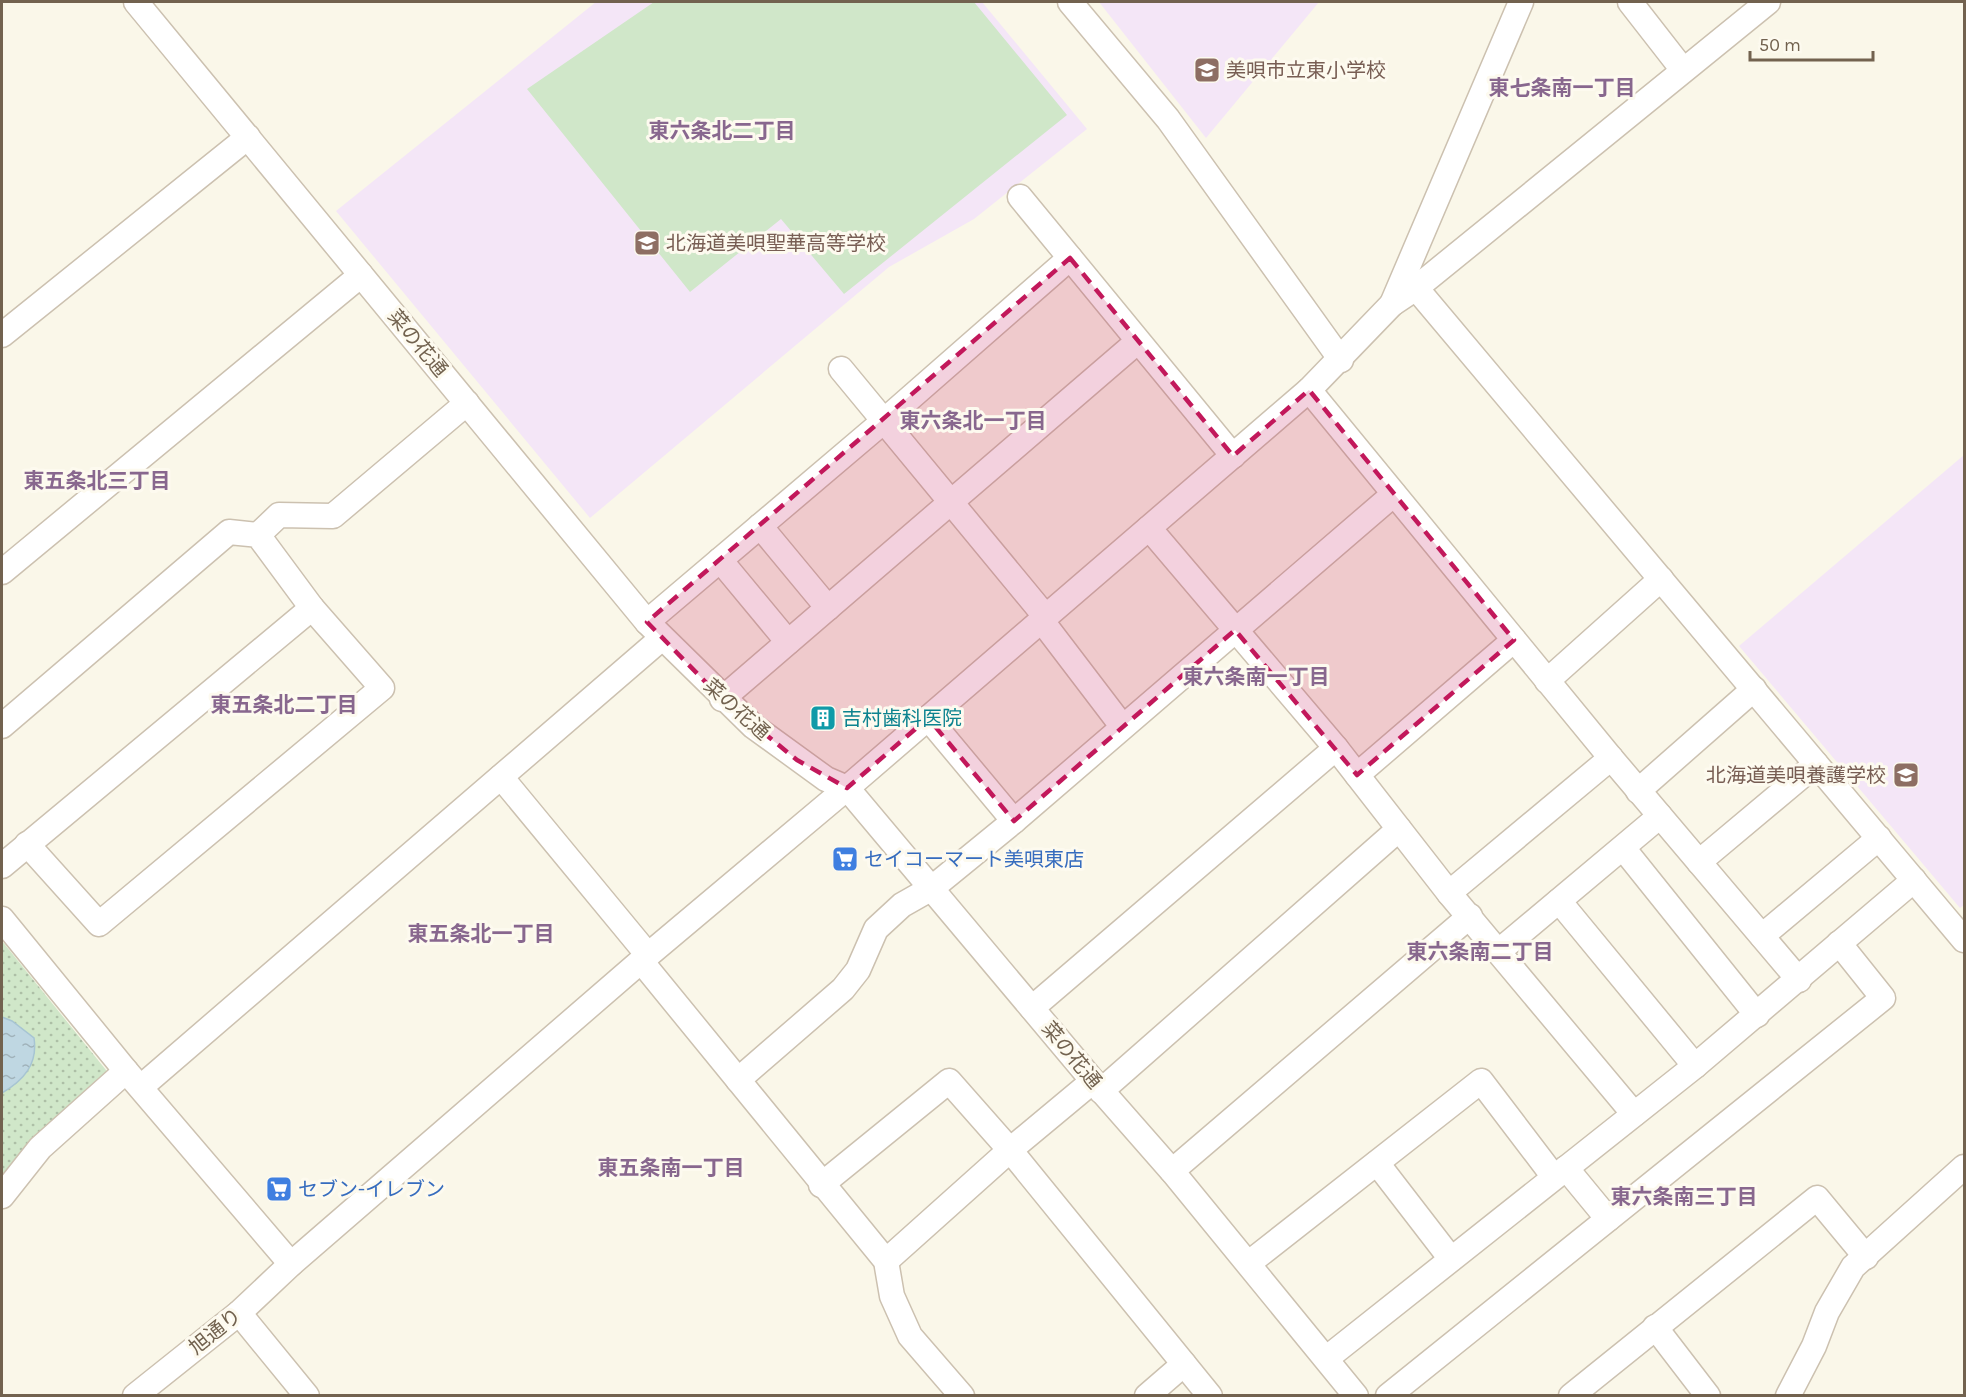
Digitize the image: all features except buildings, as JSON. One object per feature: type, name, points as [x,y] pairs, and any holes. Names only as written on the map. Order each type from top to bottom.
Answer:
[{"type":"street","name":"菜の花通","points":[[136,2],[654,630],[722,699],[797,760],[826,779],[847,788],[1097,1086],[1172,1171],[1356,1395]]},
{"type":"street","points":[[1070,2],[1168,119],[1341,360]]},
{"type":"street","points":[[1392,304],[1521,2]]},
{"type":"street","points":[[1630,2],[1683,70]]},
{"type":"street","points":[[1392,304],[1416,288],[1763,3]]},
{"type":"street","points":[[2,335],[248,137]]},
{"type":"street","points":[[1020,197],[1233,456]]},
{"type":"street","points":[[2,1196],[40,1148],[134,1079],[501,777],[654,630],[720,560],[1070,258]]},
{"type":"street","points":[[2,572],[362,275]]},
{"type":"street","points":[[1416,288],[1965,940]]},
{"type":"street","name":"旭通り","points":[[135,1395],[239,1313],[291,1264],[645,958],[847,788],[1233,456],[1341,360],[1392,304]]},
{"type":"street","points":[[722,699],[1137,342]]},
{"type":"street","points":[[841,369],[1045,616],[1045,625],[1122,726]]},
{"type":"street","points":[[1309,390],[1638,791],[1798,980]]},
{"type":"street","points":[[258,535],[279,515],[333,516],[467,403]]},
{"type":"street","points":[[738,1080],[843,990],[858,970],[876,929],[903,905],[932,888],[1014,821],[1394,494]]},
{"type":"street","points":[[760,526],[828,608]]},
{"type":"street","points":[[1149,528],[1336,748],[1449,893],[1634,1114]]},
{"type":"street","points":[[2,726],[230,532],[258,535],[312,608],[382,688],[99,924],[27,844]]},
{"type":"street","points":[[720,560],[788,642]]},
{"type":"street","points":[[1547,681],[1661,579]]},
{"type":"street","points":[[2,866],[312,608]]},
{"type":"street","points":[[1357,775],[1514,640]]},
{"type":"street","points":[[1638,791],[1754,689]]},
{"type":"street","points":[[928,718],[1014,821]]},
{"type":"street","points":[[1032,1008],[1336,748]]},
{"type":"street","points":[[1449,893],[1611,758]]},
{"type":"street","points":[[1699,862],[1816,764]]},
{"type":"street","points":[[501,777],[821,1185],[886,1262],[892,1296],[910,1336],[962,1395]]},
{"type":"street","points":[[1499,951],[1660,816]]},
{"type":"street","points":[[886,1262],[1010,1150],[1097,1086],[1400,829]]},
{"type":"street","points":[[1762,936],[1879,838]]},
{"type":"street","points":[[1623,848],[1757,1016]]},
{"type":"street","points":[[1327,1358],[1757,1016],[1914,880]]},
{"type":"street","points":[[1559,901],[1695,1066]]},
{"type":"street","points":[[1172,1171],[1470,916]]},
{"type":"street","points":[[2,919],[291,1264]]},
{"type":"street","points":[[1388,1395],[1883,998],[1839,943]]},
{"type":"street","points":[[821,1185],[949,1081],[1010,1150],[1210,1395]]},
{"type":"street","points":[[1249,1263],[1481,1081],[1560,1173],[1608,1219]]},
{"type":"street","points":[[1377,1163],[1451,1259]]},
{"type":"street","points":[[1788,1395],[1852,1267],[1965,1167]]},
{"type":"street","points":[[1571,1395],[1817,1198],[1866,1257]]},
{"type":"street","points":[[239,1313],[307,1395]]},
{"type":"street","points":[[1655,1327],[1708,1395]]},
{"type":"street","points":[[1147,1395],[1184,1364]]},
{"type":"highlighted area","points":[[1070,258],[1233,456],[1309,390],[1514,640],[1357,775],[1235,630],[1014,821],[928,718],[847,788],[797,760],[722,699],[647,622]]},
{"type":"shaded area","name":"北海道美唄聖華高等学校","points":[[596,2],[982,2],[1087,129],[974,219],[889,267],[590,518],[336,211]]},
{"type":"shaded area","name":"美唄市立東小学校","points":[[1099,2],[1319,2],[1206,138]]},
{"type":"shaded area","name":"北海道美唄養護学校","points":[[1964,455],[1964,905],[1960,908],[1739,646]]},
{"type":"green space","points":[[654,2],[974,2],[1067,115],[844,294],[781,219],[690,292],[527,89]]},
{"type":"green space","points":[[2,941],[110,1075],[2,1181]]},
{"type":"water","points":[[2,1017],[12,1021],[34,1038],[35,1047],[34,1056],[23,1077],[2,1093]]},
{"type":"place","name":"美唄市立東小学校","points":[[1207,70]]},
{"type":"place","name":"北海道美唄聖華高等学校","points":[[647,243]]},
{"type":"place","name":"吉村歯科医院","points":[[823,718]]},
{"type":"place","name":"北海道美唄養護学校","points":[[1906,775]]},
{"type":"place","name":"セイコーマート美唄東店","points":[[845,859]]},
{"type":"place","name":"セブン-イレブン","points":[[279,1189]]},
{"type":"district","name":"東七条南一丁目","points":[[1562,88]]},
{"type":"district","name":"東六条北二丁目","points":[[722,131]]},
{"type":"district","name":"東六条北一丁目","points":[[973,421]]},
{"type":"district","name":"東五条北三丁目","points":[[97,481]]},
{"type":"district","name":"東六条南一丁目","points":[[1256,677]]},
{"type":"district","name":"東五条北二丁目","points":[[284,705]]},
{"type":"district","name":"東五条北一丁目","points":[[481,934]]},
{"type":"district","name":"東六条南二丁目","points":[[1480,952]]},
{"type":"district","name":"東五条南一丁目","points":[[671,1168]]},
{"type":"district","name":"東六条南三丁目","points":[[1684,1197]]}]
